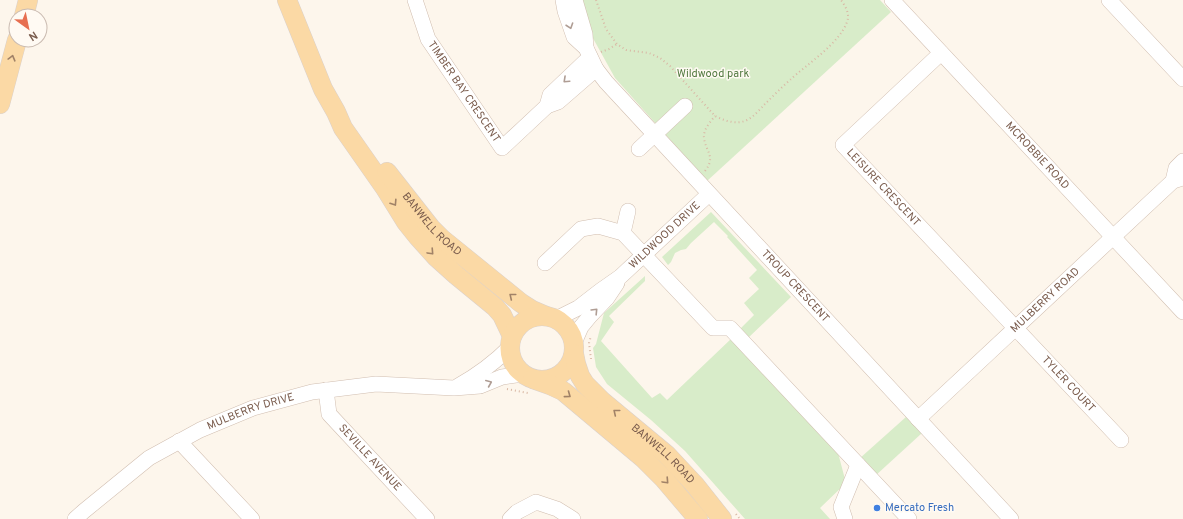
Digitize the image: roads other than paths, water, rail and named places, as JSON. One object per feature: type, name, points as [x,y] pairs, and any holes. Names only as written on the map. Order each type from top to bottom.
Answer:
[{"type":"main road","name":"BANWELL ROAD","points":[[286,0],[323,89],[343,128],[414,232],[436,256],[495,307],[502,315],[511,341]]},
{"type":"main road","points":[[0,104],[15,48]]},
{"type":"main road","name":"BANWELL ROAD","points":[[336,112],[349,125],[442,239],[521,303],[532,310],[551,317]]},
{"type":"main road","points":[[535,316],[551,317],[565,325],[571,333],[574,349],[570,364],[563,372],[554,378],[544,380],[528,376],[516,367],[511,357],[511,341],[517,327],[525,320],[535,316]]},
{"type":"main road","name":"BANWELL ROAD","points":[[574,349],[576,364],[580,376],[585,384],[602,401],[667,455],[728,516]]},
{"type":"main road","name":"BANWELL ROAD","points":[[528,376],[563,391],[637,453],[664,478],[698,519]]},
{"type":"street","name":"TIMBER BAY CRESCENT","points":[[415,0],[428,39],[502,148],[547,106],[558,102],[593,56]]},
{"type":"street","name":"TROUP CRESCENT","points":[[563,0],[565,11],[574,37],[593,56],[606,82],[1011,519]]},
{"type":"street","points":[[576,0],[576,6],[593,56]]},
{"type":"street","name":"MCROBBIE ROAD","points":[[892,0],[1183,312]]},
{"type":"street","points":[[1110,0],[1183,79]]},
{"type":"street","name":"LEISURE CRESCENT","points":[[941,53],[843,145],[1015,329]]},
{"type":"street","points":[[639,149],[685,106]]},
{"type":"street","name":"MULBERRY ROAD","points":[[918,419],[1113,237],[1178,179],[1176,168],[1183,161]]},
{"type":"street","name":"WILDWOOD DRIVE","points":[[551,317],[578,308],[620,277],[709,194]]},
{"type":"street","points":[[623,233],[628,211]]},
{"type":"street","points":[[545,263],[581,229],[598,226],[623,233],[713,328],[730,328],[909,519]]},
{"type":"street","name":"WILDWOOD DRIVE","points":[[574,349],[581,327],[607,298],[620,277]]},
{"type":"street","name":"TYLER COURT","points":[[1015,329],[1121,440]]},
{"type":"street","points":[[454,388],[482,372],[498,358],[511,341]]},
{"type":"street","name":"MULBERRY DRIVE","points":[[75,519],[149,458],[200,430],[253,408],[312,392],[376,384],[454,388],[480,386],[502,377],[528,376]]},
{"type":"street","name":"SEVILLE AVENUE","points":[[326,390],[329,414],[427,519]]},
{"type":"street","points":[[179,441],[252,519]]},
{"type":"street","points":[[845,519],[841,507],[858,465]]},
{"type":"street","points":[[510,519],[517,512],[536,502],[557,509],[573,519]]},
{"type":"place","name":"Mercato Fresh","points":[[877,508]]},
{"type":"park label","name":"Wildwood park","points":[[713,74]]}]
